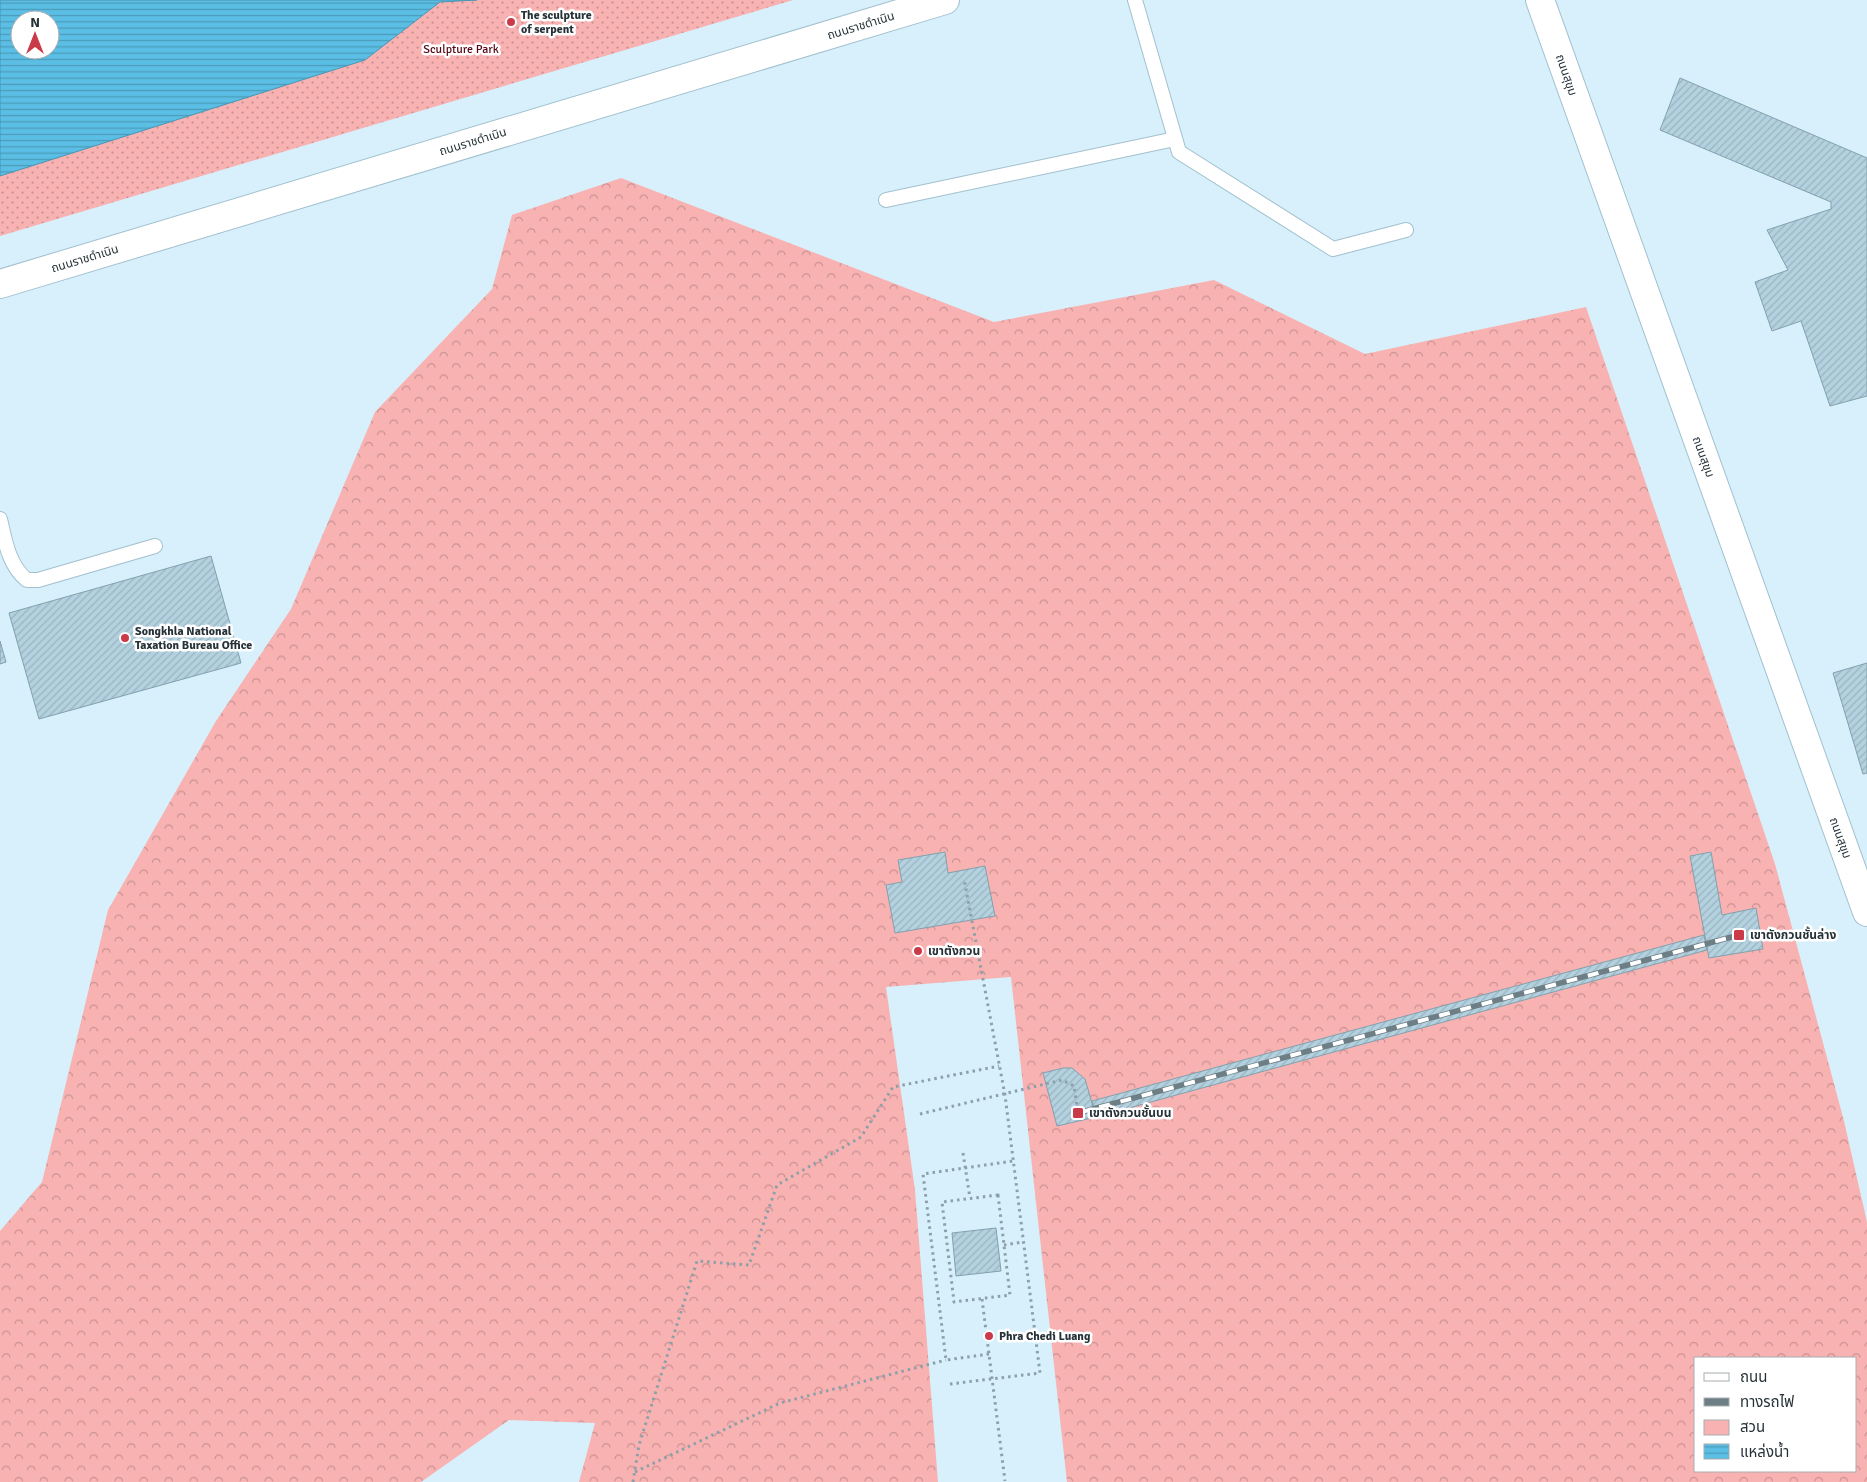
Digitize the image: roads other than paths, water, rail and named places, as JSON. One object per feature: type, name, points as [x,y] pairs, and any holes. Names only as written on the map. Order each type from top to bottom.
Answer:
[{"type":"street","name":"ถนนราชดำเนิน","points":[[0,284],[946,0]]},
{"type":"street","name":"ถนนสุขุม","points":[[1540,0],[1867,912]]},
{"type":"lane","points":[[1135,0],[1179,152],[1333,249],[1406,230]]},
{"type":"lane","points":[[886,200],[1175,139]]},
{"type":"lane","points":[[0,519],[11,558],[18,571],[28,580],[38,580],[155,546]]},
{"type":"water","points":[[0,0],[477,0],[440,2],[365,60],[0,176]]},
{"type":"railway","points":[[1078,1113],[1739,935]]},
{"type":"place","name":"The sculpture of serpent","points":[[511,22]]},
{"type":"place","name":"Songkhla National Taxation Bureau Office","points":[[125,638]]},
{"type":"place","name":"เขาตังกวนชั้นล่าง","points":[[1739,935]]},
{"type":"place","name":"เขาตังกวน","points":[[918,951]]},
{"type":"place","name":"เขาตังกวนชั้นบน","points":[[1078,1113]]},
{"type":"place","name":"Phra Chedi Luang","points":[[989,1336]]},
{"type":"park label","name":"Sculpture Park","points":[[461,49]]}]
